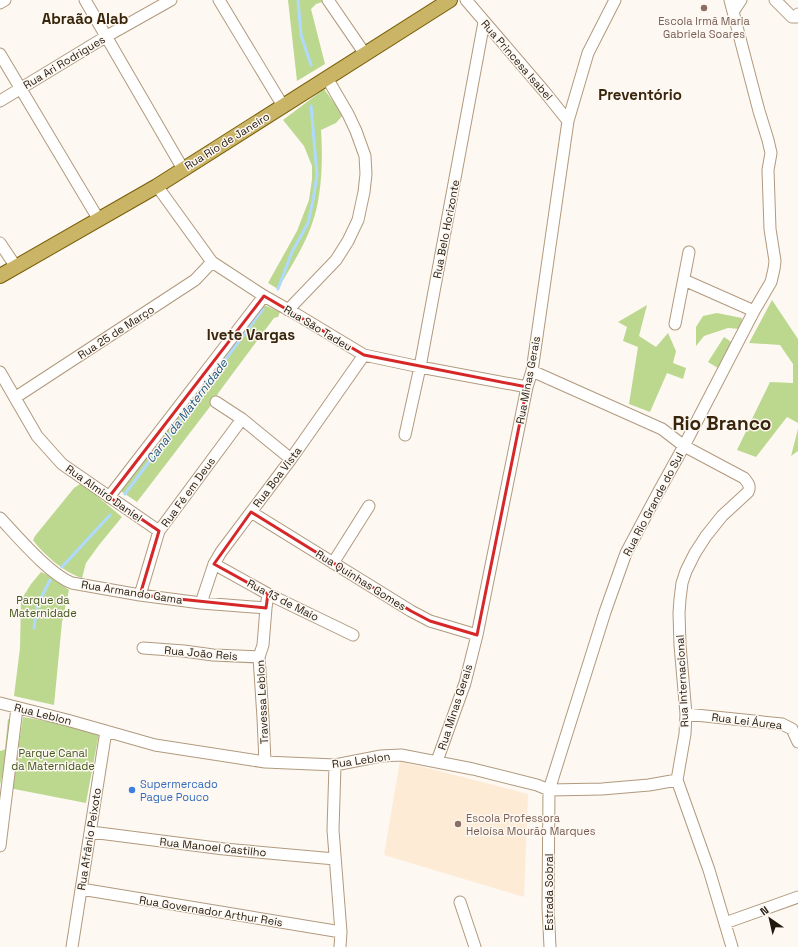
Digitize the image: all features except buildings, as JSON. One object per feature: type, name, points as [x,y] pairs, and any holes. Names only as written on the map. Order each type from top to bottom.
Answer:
[{"type":"main road","name":"Rua Rio de Janeiro","points":[[0,276],[156,186],[450,0]]},
{"type":"street","points":[[0,3],[5,0]]},
{"type":"street","points":[[85,0],[183,169]]},
{"type":"street","name":"Rua Ari Rodrigues","points":[[0,101],[107,36],[171,0]]},
{"type":"street","points":[[219,0],[283,106]]},
{"type":"street","points":[[328,0],[365,54]]},
{"type":"street","name":"Rua Princesa Isabel","points":[[466,0],[568,121]]},
{"type":"street","name":"Rua Minas Gerais","points":[[436,761],[465,683],[527,387],[532,371],[568,121],[588,53],[615,0]]},
{"type":"street","name":"Rua Rio Grande do Sul","points":[[550,790],[618,572],[626,553],[684,446],[754,311],[771,282],[775,261],[770,229],[768,170],[771,153],[730,0]]},
{"type":"street","points":[[733,12],[741,0]]},
{"type":"street","points":[[775,0],[792,17],[796,17],[798,14]]},
{"type":"street","name":"Rua Belo Horizonte","points":[[405,435],[420,367],[484,22]]},
{"type":"street","points":[[0,54],[99,220]]},
{"type":"street","points":[[283,307],[336,260],[348,242],[358,220],[364,192],[366,174],[365,156],[348,114],[327,78]]},
{"type":"street","name":"Rua São Tadeu","points":[[156,186],[212,262],[266,298],[364,355],[527,387]]},
{"type":"street","points":[[0,243],[16,267]]},
{"type":"street","points":[[675,324],[689,252]]},
{"type":"street","name":"Rua 25 de Março","points":[[16,397],[183,289],[199,276],[212,262]]},
{"type":"street","points":[[684,280],[754,311]]},
{"type":"street","points":[[115,501],[266,298]]},
{"type":"street","name":"Rua Boa Vista","points":[[201,603],[214,564],[220,552],[291,459],[364,355]]},
{"type":"street","points":[[532,371],[662,430],[684,446]]},
{"type":"street","name":"Rua Almiro Daniel","points":[[0,372],[16,397],[37,436],[62,464],[159,531]]},
{"type":"street","points":[[216,402],[242,419],[291,459]]},
{"type":"street","name":"Rua Fé em Deus","points":[[140,595],[159,531],[242,419]]},
{"type":"street","name":"Rua Internacional","points":[[677,780],[686,734],[686,714],[680,639],[680,599],[682,583],[695,553],[706,536],[722,516],[750,490],[749,485],[744,478],[684,446]]},
{"type":"street","points":[[333,563],[369,506]]},
{"type":"street","name":"Rua Quinhas Gomes","points":[[251,512],[411,611],[430,621],[476,635]]},
{"type":"street","name":"Rua Armando Gama","points":[[0,518],[40,559],[64,580],[82,586],[140,595],[201,603],[266,608]]},
{"type":"street","name":"Rua 13 de Maio","points":[[214,564],[268,594],[353,635]]},
{"type":"street","name":"Travessa Leblon","points":[[265,762],[259,657],[263,645],[268,594]]},
{"type":"street","name":"Rua João Reis","points":[[143,648],[213,655],[259,657]]},
{"type":"street","name":"Rua Leblon","points":[[0,703],[156,745],[265,762],[336,765],[381,756],[401,755],[436,761],[537,785],[550,790],[602,789],[649,785],[677,780]]},
{"type":"street","points":[[0,846],[4,792],[17,708]]},
{"type":"street","name":"Rua Lei Áurea","points":[[686,714],[782,724],[792,729],[798,742]]},
{"type":"street","name":"Rua Afrânio Peixoto","points":[[72,947],[106,731]]},
{"type":"street","points":[[336,765],[334,830],[341,932],[340,947]]},
{"type":"street","points":[[677,780],[708,870],[732,947]]},
{"type":"street","name":"Estrada Sobral","points":[[550,790],[548,907],[550,947]]},
{"type":"street","name":"Rua Manoel Castilho","points":[[91,832],[224,849],[335,859]]},
{"type":"street","name":"Rua Governador Arthur Reis","points":[[81,889],[341,932]]},
{"type":"street","points":[[725,923],[798,897]]},
{"type":"street","points":[[460,902],[475,947]]},
{"type":"highlighted area","points":[[264,296],[364,355],[527,387],[477,635],[430,621],[411,611],[251,512],[214,564],[268,594],[266,608],[140,595],[159,531],[109,497]]},
{"type":"shaded area","name":"Escola Professora Heloísa Mourão Marques","points":[[400,761],[528,794],[524,897],[384,855]]},
{"type":"green space","points":[[288,0],[329,0],[316,4],[311,9],[325,64],[297,81]]},
{"type":"green space","points":[[324,89],[343,115],[336,123],[321,130],[321,178],[318,202],[312,224],[305,241],[278,289],[268,283],[297,231],[309,200],[312,179],[312,166],[304,146],[283,120]]},
{"type":"green space","points":[[772,300],[798,339],[798,423],[787,417],[756,457],[737,450],[770,382],[793,383],[793,364],[780,345],[749,343]]},
{"type":"green space","points":[[264,305],[280,312],[278,317],[274,318],[219,392],[212,404],[137,502],[122,492],[122,488],[261,306]]},
{"type":"green space","points":[[647,305],[639,336],[656,347],[668,333],[676,351],[673,363],[686,368],[683,379],[667,373],[650,412],[629,404],[638,347],[623,341],[627,327],[618,322]]},
{"type":"green space","points":[[717,313],[742,318],[741,329],[728,328],[704,336],[696,346],[696,327],[703,316]]},
{"type":"green space","points":[[724,337],[733,343],[718,368],[708,362]]},
{"type":"green space","points":[[798,429],[798,451],[791,456]]},
{"type":"green space","name":"Parque da Maternidade","points":[[80,484],[85,486],[122,517],[86,563],[82,578],[75,576],[55,562],[42,551],[33,540],[74,488]]},
{"type":"green space","name":"Parque da Maternidade","points":[[41,572],[48,575],[69,590],[62,622],[54,705],[14,696],[20,648],[21,600]]},
{"type":"green space","name":"Parque Canal da Maternidade","points":[[23,717],[63,724],[99,733],[86,803],[9,788],[18,749]]},
{"type":"green space","name":"Parque Canal da Maternidade","points":[[8,719],[11,720],[8,751],[0,785],[0,751],[5,749]]},
{"type":"waterway","name":"Canal da Maternidade","points":[[298,0],[301,35],[311,65]]},
{"type":"waterway","name":"Canal da Maternidade","points":[[278,289],[292,252],[308,223],[313,200],[317,175],[311,106]]},
{"type":"waterway","name":"Canal da Maternidade","points":[[125,494],[263,309]]},
{"type":"waterway","name":"Canal da Maternidade","points":[[62,567],[110,515]]},
{"type":"waterway","name":"Canal da Maternidade","points":[[34,628],[37,606],[50,580]]},
{"type":"place","name":"Escola Irmã Maria Gabriela Soares","points":[[704,8]]},
{"type":"place","name":"Supermercado Pague Pouco","points":[[132,790]]},
{"type":"place","name":"Escola Professora Heloísa Mourão Marques","points":[[458,824]]},
{"type":"district","name":"Abraão Alab","points":[[85,18]]},
{"type":"district","name":"Preventório","points":[[640,94]]},
{"type":"district","name":"Ivete Vargas","points":[[251,334]]},
{"type":"district","name":"Rio Branco","points":[[722,423]]}]
